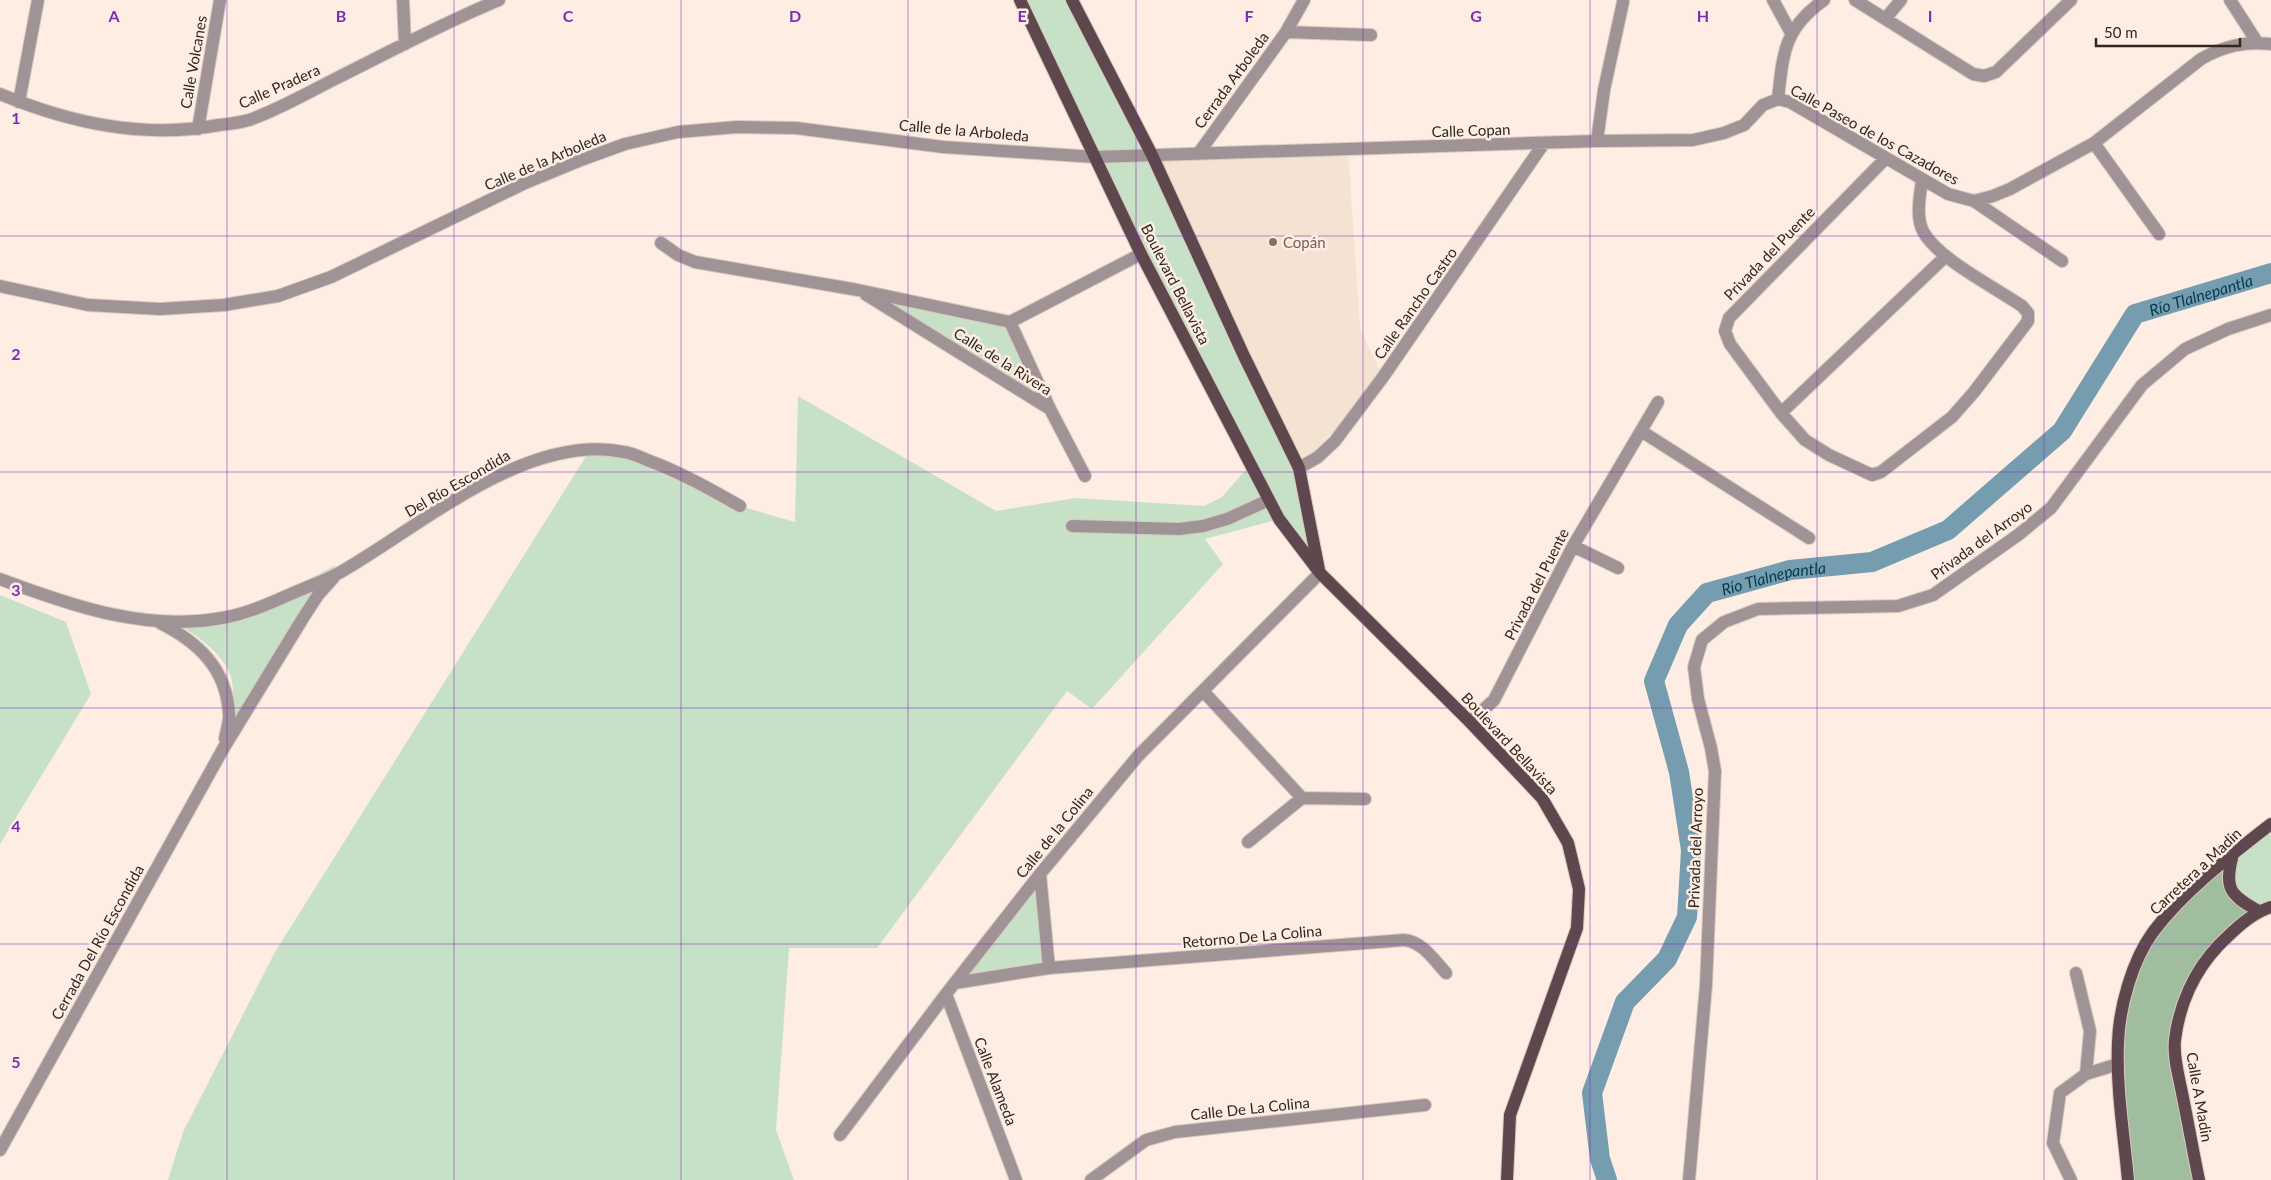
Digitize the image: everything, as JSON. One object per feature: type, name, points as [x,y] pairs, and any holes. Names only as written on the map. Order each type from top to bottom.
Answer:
[{"type":"main road","name":"Boulevard Bellavista","points":[[1020,0],[1141,254],[1279,519],[1320,572],[1470,722],[1542,798],[1568,844],[1579,889],[1577,928],[1510,1115],[1507,1180]]},
{"type":"main road","name":"Boulevard Bellavista","points":[[1072,0],[1152,155],[1244,356],[1299,468],[1320,572]]},
{"type":"main road","name":"Carretera a Madin","points":[[2128,1180],[2118,1064],[2118,1043],[2123,1006],[2133,971],[2153,933],[2187,896],[2233,854],[2271,824]]},
{"type":"main road","points":[[2233,854],[2228,875],[2232,890],[2238,900],[2265,909]]},
{"type":"main road","name":"Calle A Madin","points":[[2199,1180],[2179,1078],[2175,1042],[2181,1008],[2194,976],[2212,952],[2234,929],[2265,909]]},
{"type":"street","points":[[19,102],[38,0]]},
{"type":"street","name":"Calle Volcanes","points":[[198,129],[220,0]]},
{"type":"street","points":[[403,0],[405,44]]},
{"type":"street","name":"Calle Pradera","points":[[0,94],[19,102],[108,127],[156,132],[198,129],[248,120],[295,100],[457,17],[499,0]]},
{"type":"street","name":"Cerrada Arboleda","points":[[1198,154],[1286,32],[1304,0]]},
{"type":"street","points":[[1772,0],[1791,33]]},
{"type":"street","points":[[1778,99],[1782,65],[1791,33],[1802,18],[1824,0]]},
{"type":"street","points":[[1854,0],[1973,74],[1984,76],[1996,72],[2071,0]]},
{"type":"street","points":[[1885,19],[1901,0]]},
{"type":"street","points":[[2230,0],[2257,42]]},
{"type":"street","points":[[1597,141],[1604,90],[1624,2]]},
{"type":"street","points":[[1286,32],[1371,34]]},
{"type":"street","points":[[1974,201],[2010,189],[2094,143],[2202,59],[2220,49],[2257,42],[2271,44]]},
{"type":"street","name":"Calle Copan","points":[[1152,155],[1597,141],[1693,140],[1724,133],[1744,125],[1763,105],[1778,99]]},
{"type":"street","name":"Calle Paseo de los Cazadores","points":[[1778,99],[1790,102],[1948,194],[1974,201]]},
{"type":"street","name":"Calle de la Arboleda","points":[[0,286],[88,305],[160,309],[224,306],[278,296],[331,277],[525,183],[581,160],[625,144],[678,132],[737,127],[796,128],[943,147],[1095,157],[1152,155]]},
{"type":"street","name":"Calle Rancho Castro","points":[[1299,468],[1318,457],[1335,441],[1383,377],[1544,143]]},
{"type":"street","points":[[2094,143],[2159,234]]},
{"type":"street","name":"Privada del Puente","points":[[1886,158],[1729,318],[1725,331],[1730,344],[1782,413],[1806,440],[1829,455],[1872,475],[1881,472],[1952,417],[1974,392],[2028,322],[2028,313],[2022,306],[1946,256]]},
{"type":"street","points":[[1782,413],[1946,256],[1924,233],[1919,206],[1922,180]]},
{"type":"street","points":[[1974,201],[2062,262]]},
{"type":"street","name":"Calle de la Rivera","points":[[661,243],[678,255],[694,262],[858,290],[1010,322],[1050,409]]},
{"type":"street","points":[[1010,322],[1141,254]]},
{"type":"street","name":"Calle de la Rivera","points":[[858,290],[1050,409]]},
{"type":"street","name":"Privada del Arroyo","points":[[1689,1180],[1706,985],[1715,771],[1712,748],[1698,699],[1694,667],[1702,640],[1724,622],[1758,609],[1898,606],[1933,595],[2018,535],[2051,508],[2142,385],[2185,349],[2228,329],[2271,315]]},
{"type":"street","name":"Privada del Puente","points":[[1470,722],[1494,700],[1573,546],[1658,402]]},
{"type":"street","points":[[1050,409],[1085,476]]},
{"type":"street","points":[[1641,431],[1809,538]]},
{"type":"street","name":"Del Río Escondida","points":[[337,574],[491,478],[528,462],[562,452],[590,450],[625,452],[674,470],[740,506]]},
{"type":"street","points":[[1072,526],[1179,529],[1203,526],[1227,519],[1269,500]]},
{"type":"street","points":[[1573,546],[1618,568]]},
{"type":"street","name":"Calle de la Colina","points":[[840,1135],[946,994],[1040,874],[1138,756],[1320,572]]},
{"type":"street","points":[[0,579],[53,599],[90,610],[156,621],[197,621],[227,617],[258,608],[337,574]]},
{"type":"street","name":"Cerrada Del Río Escondida","points":[[0,1150],[223,749],[318,595],[337,574]]},
{"type":"street","name":"Cerrada Del Río Escondida","points":[[156,621],[188,640],[206,655],[218,670],[226,693],[230,714],[223,749]]},
{"type":"street","points":[[1203,691],[1302,798]]},
{"type":"street","points":[[1248,842],[1302,798],[1365,799]]},
{"type":"street","points":[[1040,874],[1049,968]]},
{"type":"street","name":"Retorno De La Colina","points":[[955,983],[1049,968],[1404,940],[1415,942],[1421,946],[1446,973]]},
{"type":"street","points":[[2076,973],[2090,1031],[2086,1074]]},
{"type":"street","name":"Calle Alameda","points":[[946,994],[1016,1180]]},
{"type":"street","points":[[2071,1180],[2053,1143],[2060,1093],[2086,1074],[2118,1064]]},
{"type":"street","name":"Calle De La Colina","points":[[1091,1180],[1146,1140],[1176,1132],[1425,1105]]},
{"type":"shaded area","name":"Copán","points":[[1348,150],[1360,329],[1383,377],[1299,468],[1152,155]]},
{"type":"green space","points":[[1020,0],[1072,0],[1299,468],[1320,573],[1279,519],[1205,539],[1223,564],[1092,709],[1067,691],[877,948],[789,948],[776,1130],[794,1180],[168,1180],[183,1132],[275,952],[590,450],[625,452],[740,506],[795,522],[798,396],[996,511],[1076,498],[1204,506],[1222,497],[1251,464]]},
{"type":"green space","points":[[858,290],[1010,322],[1050,409]]},
{"type":"green space","points":[[336,565],[323,580],[230,732],[233,693],[229,672],[218,655],[193,634],[177,624],[261,605]]},
{"type":"green space","points":[[0,595],[66,622],[91,694],[0,844]]},
{"type":"green space","points":[[2271,824],[2271,907],[2259,911],[2232,891],[2233,854]]},
{"type":"green space","points":[[2233,854],[2232,891],[2259,911],[2194,976],[2175,1042],[2199,1180],[2128,1180],[2119,1078],[2123,1006],[2153,933]]},
{"type":"green space","points":[[1040,874],[1049,968],[955,983]]},
{"type":"waterway","name":"Río Tlalnepantla","points":[[1607,1180],[1600,1159],[1592,1093],[1625,1002],[1667,959],[1687,917],[1691,850],[1679,772],[1654,681],[1678,625],[1707,593],[1790,570],[1872,562],[1948,530],[2062,431],[2135,314],[2271,273]]},
{"type":"place","name":"Copán","points":[[1273,242]]}]
